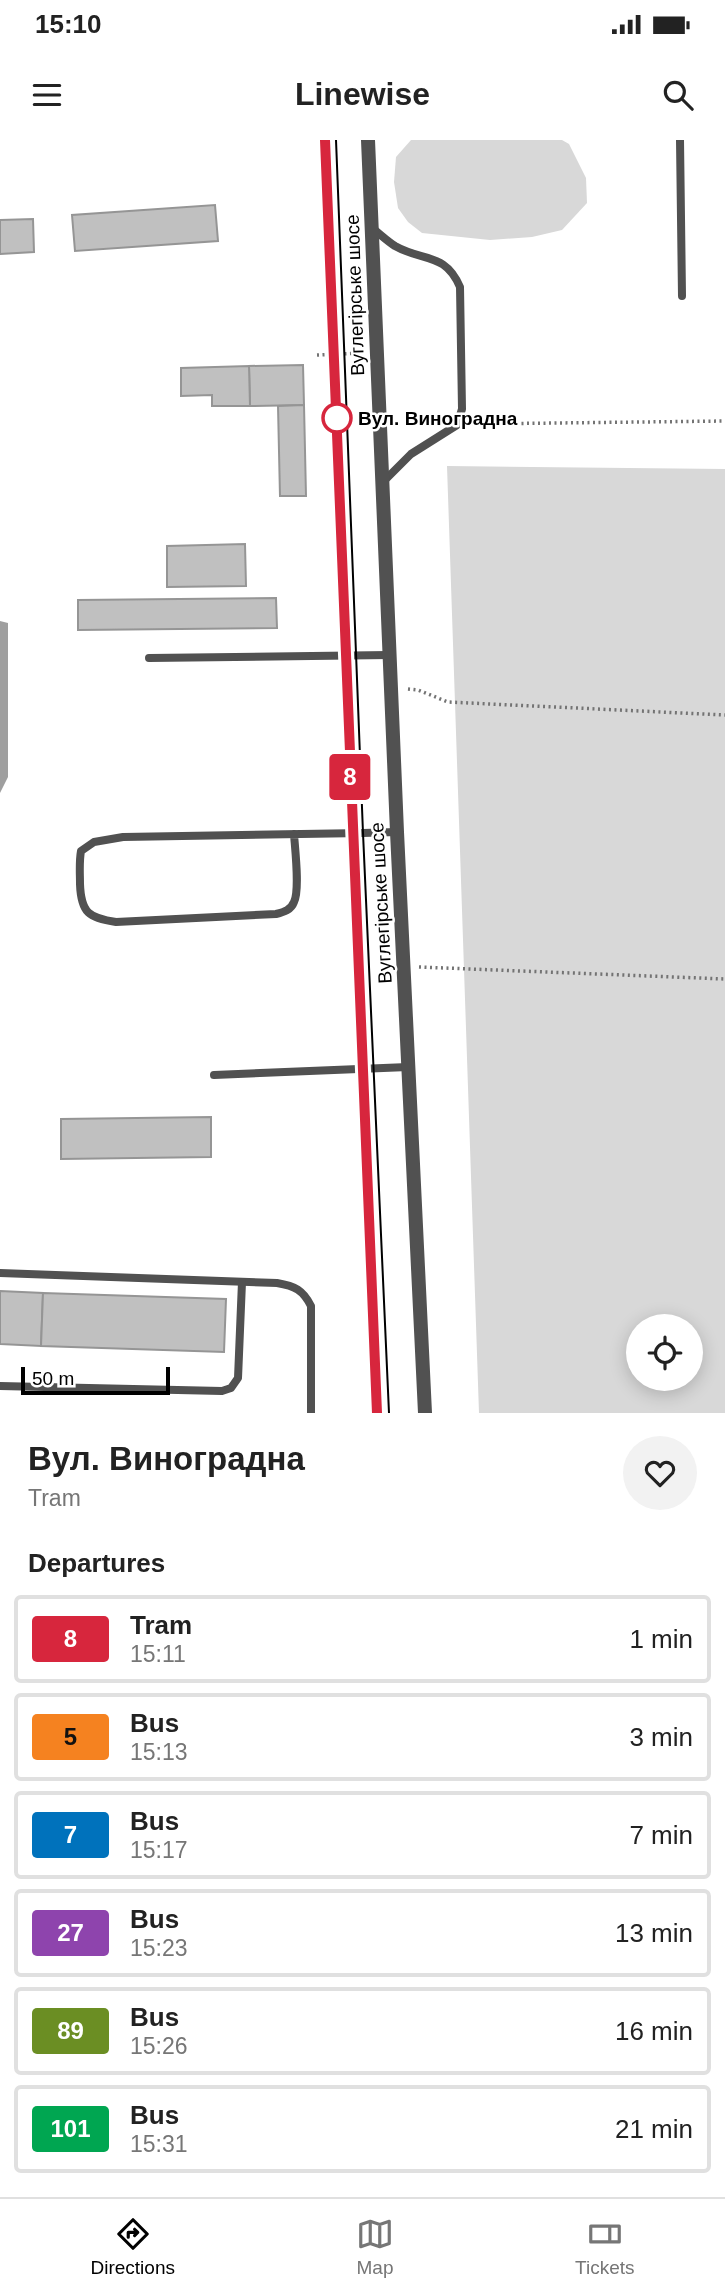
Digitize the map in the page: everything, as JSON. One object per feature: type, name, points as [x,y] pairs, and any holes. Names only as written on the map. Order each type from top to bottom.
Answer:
[{"type":"street","name":"Вуглегірське шосе","points":[[368,140],[390,688],[425,1413]]},
{"type":"lane","points":[[680,140],[682,296]]},
{"type":"lane","points":[[372,228],[397,247],[445,264],[455,275],[460,287],[462,409],[457,425],[411,454],[382,483]]},
{"type":"lane","points":[[149,658],[389,656]]},
{"type":"lane","points":[[294,834],[296,893],[294,902],[287,911],[276,914],[116,922],[100,920],[89,914],[80,902],[81,851],[94,842],[147,836],[397,832]]},
{"type":"lane","points":[[214,1075],[408,1067]]},
{"type":"lane","points":[[0,1273],[278,1283],[294,1286],[304,1293],[311,1306],[311,1413]]},
{"type":"lane","points":[[0,1386],[222,1391],[231,1388],[238,1378],[240,1363],[242,1282]]},
{"type":"path","points":[[317,355],[377,352]]},
{"type":"path","points":[[457,425],[725,421]]},
{"type":"path","points":[[390,688],[418,690],[448,702],[725,715]]},
{"type":"path","points":[[403,967],[433,966],[725,979]]},
{"type":"shaded area","points":[[411,140],[562,140],[569,144],[586,178],[587,203],[562,230],[532,237],[490,240],[422,233],[408,222],[398,208],[394,182],[396,157]]},
{"type":"shaded area","points":[[447,466],[725,469],[725,1413],[479,1413]]},
{"type":"shaded area","points":[[0,621],[8,623],[8,777],[0,793]]},
{"type":"building","points":[[215,205],[218,241],[75,251],[72,215]]},
{"type":"building","points":[[33,219],[34,252],[0,254],[0,220]]},
{"type":"building","points":[[303,365],[304,405],[250,406],[249,366]]},
{"type":"building","points":[[249,366],[250,406],[212,406],[212,395],[181,396],[181,368]]},
{"type":"building","points":[[304,405],[306,496],[280,496],[278,406]]},
{"type":"building","points":[[245,544],[246,586],[167,587],[167,546]]},
{"type":"building","points":[[276,598],[277,628],[78,630],[78,600]]},
{"type":"building","points":[[211,1117],[211,1157],[61,1159],[61,1119]]},
{"type":"building","points":[[0,1291],[43,1293],[41,1346],[0,1344]]},
{"type":"building","points":[[43,1293],[226,1299],[224,1352],[41,1346]]},
{"type":"tram line","points":[[325,140],[336,406]]},
{"type":"tram line","name":"8","points":[[325,140],[377,1413]]},
{"type":"tram line","points":[[336,140],[389,1413]]},
{"type":"tram line","points":[[348,714],[377,1413]]},
{"type":"place","name":"Вул. Виноградна","points":[[337,418]]}]
